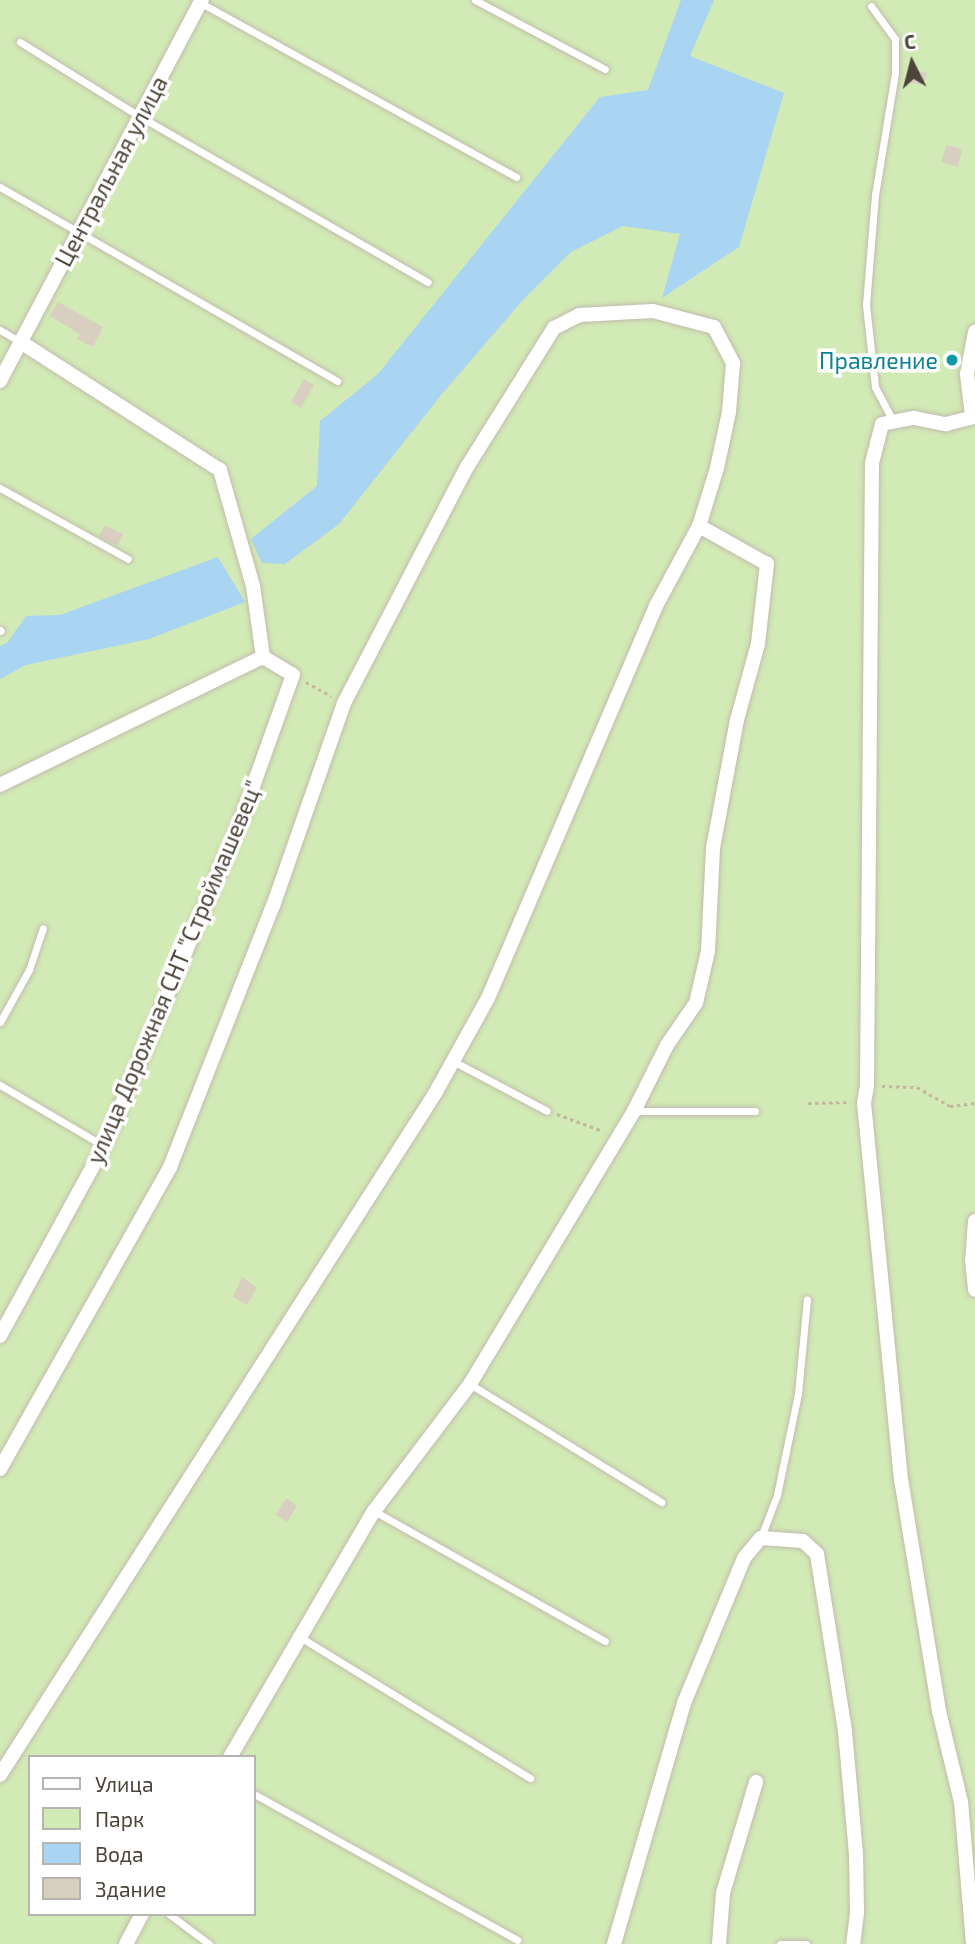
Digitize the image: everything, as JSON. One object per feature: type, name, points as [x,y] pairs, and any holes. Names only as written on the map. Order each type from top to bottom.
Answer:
[{"type":"street","name":"Центральная улица","points":[[0,381],[22,343],[77,230],[201,1]]},
{"type":"street","points":[[0,1469],[170,1167],[273,906],[344,703],[467,467],[554,328],[579,315],[653,312],[714,327],[733,363],[729,412],[720,457],[699,526],[645,631],[488,998],[453,1061],[0,1775]]},
{"type":"street","points":[[973,1944],[961,1802],[939,1711],[901,1480],[864,1103],[867,1086],[872,463],[882,424],[915,418],[946,424],[973,417],[967,374],[975,332]]},
{"type":"street","points":[[22,343],[220,470],[253,586],[263,657],[293,676]]},
{"type":"street","points":[[231,1755],[374,1511],[470,1384],[634,1111],[667,1045],[696,1003],[708,951],[713,848],[737,720],[758,643],[767,564],[699,526]]},
{"type":"street","points":[[0,785],[263,657]]},
{"type":"street","name":"улица Дорожная СНТ \"Строймашевец\"","points":[[0,1336],[104,1146],[241,820],[293,676]]},
{"type":"street","points":[[975,1221],[975,1290]]},
{"type":"street","points":[[614,1944],[684,1703],[744,1558],[761,1538],[803,1541],[817,1554],[845,1731],[856,1878],[857,1913],[853,1944]]},
{"type":"street","points":[[719,1944],[723,1893],[756,1782]]},
{"type":"street","points":[[126,1944],[141,1916]]},
{"type":"lane","points":[[475,0],[605,69]]},
{"type":"lane","points":[[201,1],[516,177]]},
{"type":"lane","points":[[871,6],[895,40],[895,73],[875,195],[866,305],[875,387],[893,422]]},
{"type":"lane","points":[[20,41],[139,116],[428,282]]},
{"type":"lane","points":[[0,187],[337,382]]},
{"type":"lane","points":[[0,330],[22,343]]},
{"type":"lane","points":[[0,488],[128,559]]},
{"type":"lane","points":[[0,1021],[29,970],[43,928]]},
{"type":"lane","points":[[453,1061],[547,1111]]},
{"type":"lane","points":[[0,1085],[104,1146]]},
{"type":"lane","points":[[634,1111],[755,1111]]},
{"type":"lane","points":[[761,1538],[777,1495],[798,1394],[807,1299]]},
{"type":"lane","points":[[470,1384],[661,1502]]},
{"type":"lane","points":[[374,1511],[605,1642]]},
{"type":"lane","points":[[300,1637],[530,1778]]},
{"type":"lane","points":[[256,1795],[517,1940]]},
{"type":"lane","points":[[172,1916],[209,1944]]},
{"type":"lane","points":[[780,1944],[806,1944]]},
{"type":"path","points":[[293,676],[344,703]]},
{"type":"path","points":[[867,1086],[917,1087],[950,1106],[975,1103]]},
{"type":"path","points":[[808,1102],[845,1101]]},
{"type":"path","points":[[547,1111],[618,1137]]},
{"type":"green space","points":[[0,0],[975,0],[975,1944],[0,1944]]},
{"type":"water","points":[[681,0],[714,0],[690,56],[784,93],[739,247],[662,298],[680,234],[623,226],[571,252],[522,301],[442,394],[339,524],[285,564],[262,563],[251,539],[317,486],[320,421],[378,374],[600,97],[648,90]]},
{"type":"water","points":[[218,557],[245,602],[149,639],[26,665],[0,679],[0,646],[7,643],[26,616],[60,615]]},
{"type":"building","points":[[908,69],[927,73],[924,85],[906,82]]},
{"type":"building","points":[[946,145],[962,149],[958,167],[941,162]]},
{"type":"building","points":[[58,302],[103,327],[93,347],[77,339],[80,334],[50,316]]},
{"type":"building","points":[[304,379],[314,385],[301,408],[291,402]]},
{"type":"building","points":[[105,525],[123,534],[117,546],[99,536]]},
{"type":"building","points":[[242,1277],[257,1288],[247,1305],[233,1297]]},
{"type":"building","points":[[286,1498],[297,1506],[287,1522],[276,1515]]},
{"type":"place","name":"Правление","points":[[952,360]]}]
